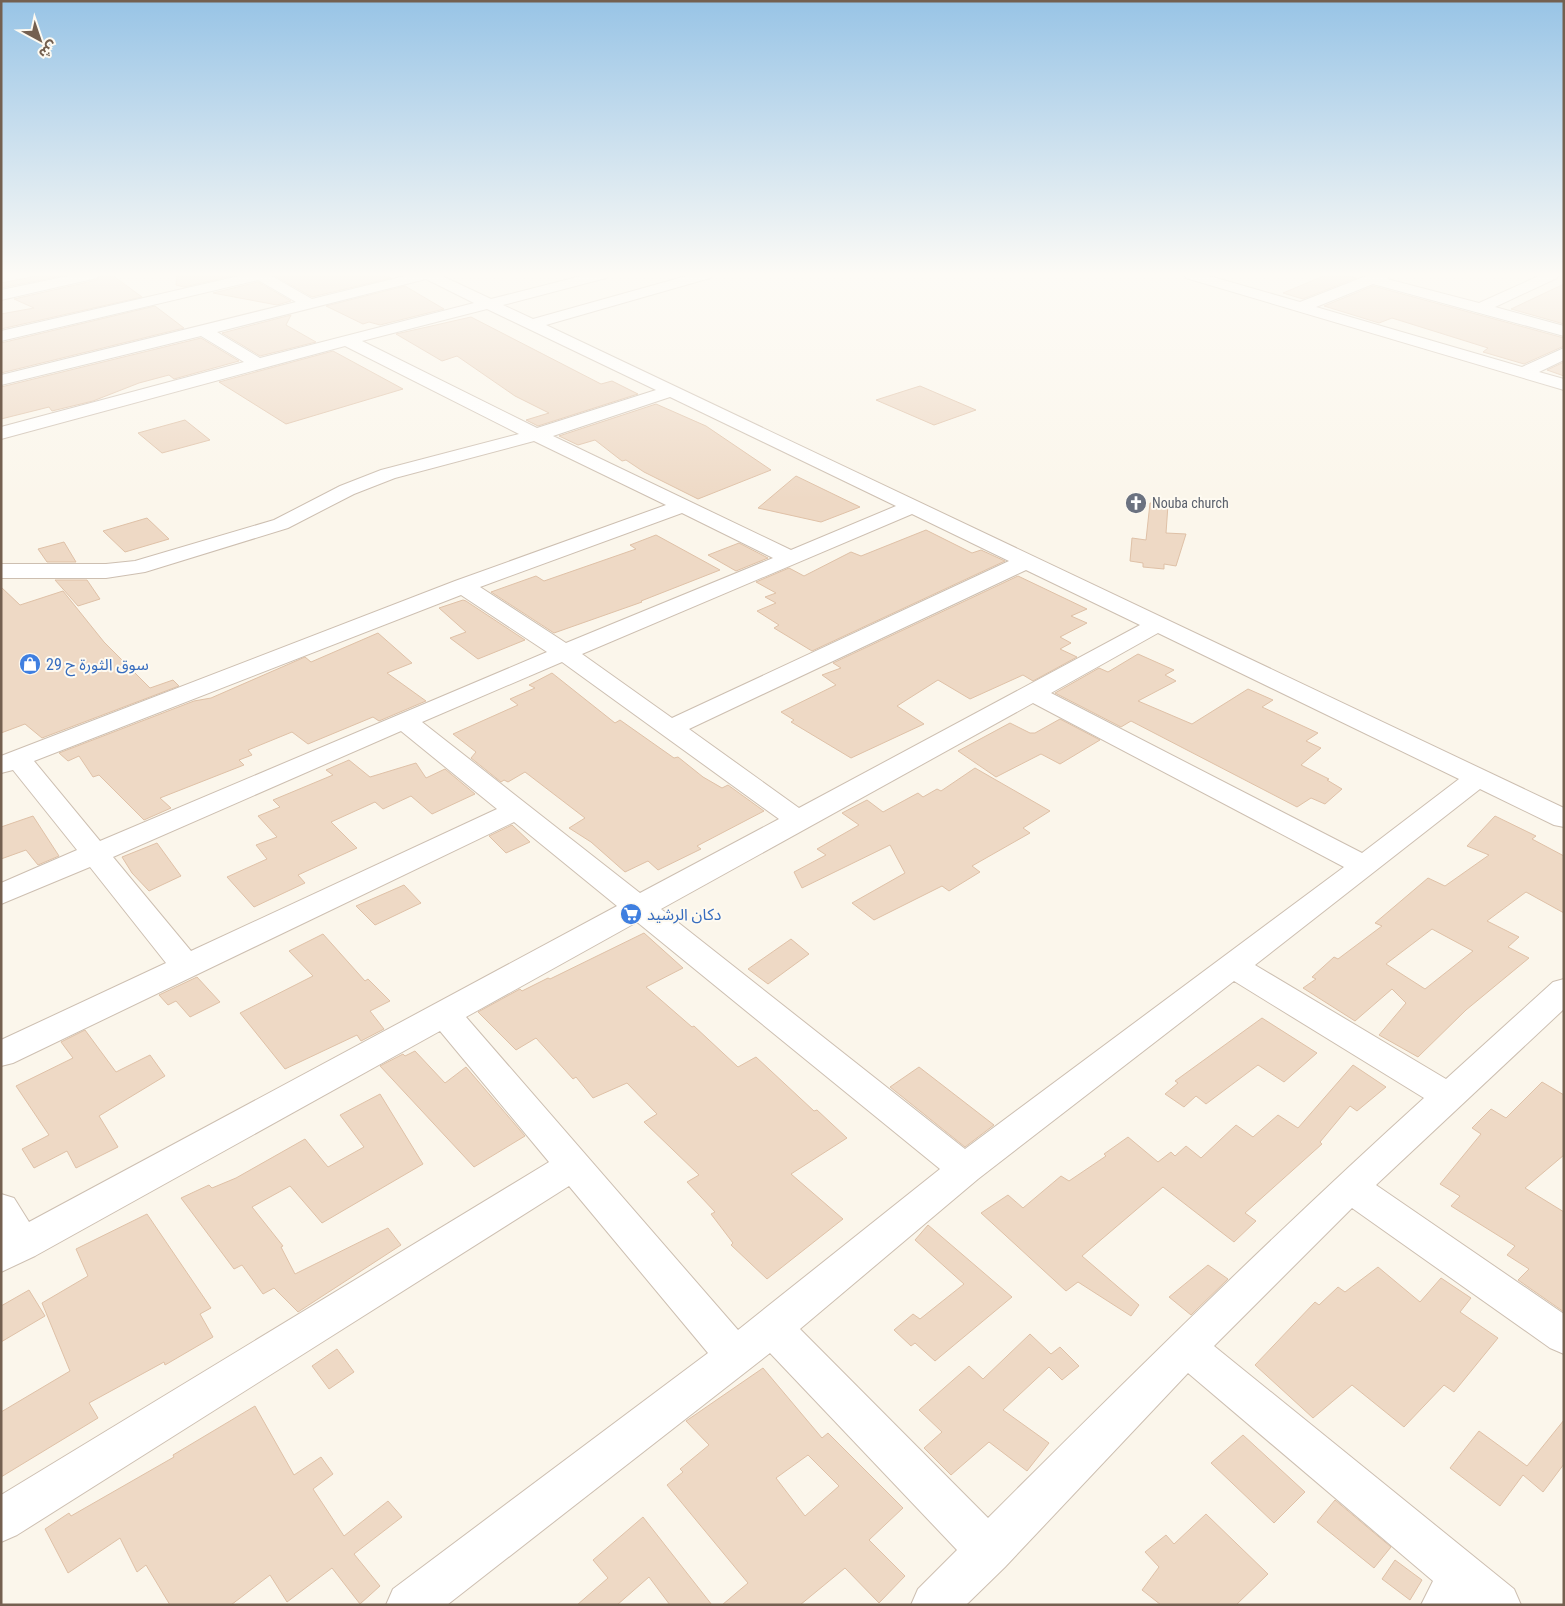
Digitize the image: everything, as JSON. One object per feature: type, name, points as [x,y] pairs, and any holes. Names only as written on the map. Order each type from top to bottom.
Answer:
[{"type":"street","points":[[1,380],[122,350]]},
{"type":"street","points":[[235,350],[258,364]]},
{"type":"street","points":[[1,433],[310,350]]},
{"type":"street","points":[[367,350],[536,435],[791,558]]},
{"type":"street","points":[[586,350],[1564,819]]},
{"type":"street","points":[[1446,350],[1564,385]]},
{"type":"street","points":[[1524,373],[1564,353]]},
{"type":"street","points":[[1,571],[46,573],[137,568],[281,524],[347,490],[388,474],[536,435],[672,391]]},
{"type":"street","points":[[186,966],[96,854],[9,762],[463,586],[683,506]]},
{"type":"street","points":[[1,894],[404,720],[912,506]]},
{"type":"street","points":[[671,728],[1027,561]]},
{"type":"street","points":[[463,586],[565,653],[800,821]]},
{"type":"street","points":[[1,1209],[12,1250],[1158,624]]},
{"type":"street","points":[[1033,693],[1364,866]]},
{"type":"street","points":[[404,720],[965,1169]]},
{"type":"street","points":[[409,1605],[772,1328],[965,1169],[1478,778]]},
{"type":"street","points":[[1,1054],[517,810]]},
{"type":"street","points":[[1231,965],[1449,1097]]},
{"type":"street","points":[[934,1605],[989,1551],[1186,1347],[1350,1187],[1564,990]]},
{"type":"street","points":[[445,1015],[734,1356]]},
{"type":"street","points":[[1,1520],[573,1165]]},
{"type":"street","points":[[1350,1187],[1564,1336]]},
{"type":"street","points":[[772,1328],[989,1551]]},
{"type":"street","points":[[1186,1347],[1469,1596]]},
{"type":"building","points":[[1,350],[95,350],[1,373]]},
{"type":"building","points":[[152,350],[221,350],[239,361],[174,379],[169,375],[139,383],[93,401],[52,411],[49,407],[1,419],[1,387]]},
{"type":"building","points":[[250,350],[284,350],[260,356]]},
{"type":"building","points":[[423,350],[535,350],[601,384],[612,381],[638,394],[538,426],[526,420],[549,413],[515,396],[457,356],[442,361]]},
{"type":"building","points":[[1486,350],[1555,350],[1524,364],[1483,352]]},
{"type":"building","points":[[333,351],[403,389],[286,424],[219,382]]},
{"type":"building","points":[[1564,362],[1564,376],[1547,370]]},
{"type":"building","points":[[920,386],[976,410],[934,425],[876,400]]},
{"type":"building","points":[[656,404],[706,426],[771,470],[698,499],[644,472],[626,460],[622,461],[595,440],[578,445],[559,436]]},
{"type":"building","points":[[185,420],[210,440],[162,453],[138,433]]},
{"type":"building","points":[[796,476],[860,507],[821,522],[758,508]]},
{"type":"building","points":[[1150,503],[1168,505],[1166,533],[1186,534],[1176,566],[1164,564],[1164,569],[1143,567],[1143,563],[1130,561],[1132,538],[1146,540]]},
{"type":"building","points":[[147,518],[169,539],[125,552],[103,531]]},
{"type":"building","points":[[926,530],[972,553],[981,550],[1005,561],[812,651],[774,628],[779,625],[757,611],[776,603],[765,597],[776,593],[756,582],[789,568],[804,576],[851,552],[861,556]]},
{"type":"building","points":[[656,535],[720,570],[642,602],[554,633],[491,592],[536,576],[544,581],[636,549],[630,545]]},
{"type":"building","points":[[64,542],[76,562],[47,562],[38,549]]},
{"type":"building","points":[[739,543],[768,558],[736,571],[708,555]]},
{"type":"building","points":[[1018,576],[1087,609],[1071,616],[1087,623],[1060,637],[1071,643],[1060,649],[1077,657],[1033,681],[1023,675],[970,699],[938,680],[897,706],[924,724],[851,758],[791,722],[794,720],[781,712],[836,685],[822,675],[841,668],[833,663]]},
{"type":"building","points":[[55,580],[87,580],[100,599],[78,606]]},
{"type":"building","points":[[1,587],[20,605],[63,591],[104,642],[150,688],[173,680],[179,686],[42,738],[25,724],[1,733]]},
{"type":"building","points":[[463,600],[525,640],[478,659],[450,638],[466,632],[439,608]]},
{"type":"building","points":[[378,633],[412,663],[387,673],[426,701],[379,721],[373,717],[308,744],[292,732],[248,750],[252,755],[239,760],[244,765],[160,798],[171,808],[144,820],[99,775],[93,777],[79,756],[68,761],[59,753],[194,701],[211,698],[305,657],[311,662]]},
{"type":"building","points":[[1138,654],[1174,670],[1165,675],[1176,681],[1138,701],[1192,724],[1248,689],[1273,700],[1262,707],[1318,733],[1306,741],[1321,748],[1301,765],[1329,779],[1327,780],[1342,789],[1325,804],[1311,798],[1297,807],[1131,721],[1121,727],[1055,693],[1099,668],[1108,672]]},
{"type":"building","points":[[552,673],[615,723],[620,720],[674,758],[678,757],[703,777],[722,788],[728,785],[764,811],[697,846],[701,849],[658,870],[648,861],[625,872],[591,842],[569,828],[585,818],[525,772],[508,782],[504,780],[501,782],[471,758],[476,752],[453,734],[518,705],[510,699],[535,688],[529,685]]},
{"type":"building","points":[[1060,719],[1100,740],[1060,764],[1041,754],[996,777],[958,751],[1010,723],[1030,733],[1035,733]]},
{"type":"building","points":[[349,760],[370,777],[416,763],[426,778],[445,769],[475,794],[432,814],[411,796],[383,809],[375,802],[331,822],[357,848],[298,875],[305,883],[254,907],[227,877],[267,859],[256,845],[277,837],[258,816],[280,807],[273,800],[333,775],[326,770]]},
{"type":"building","points":[[975,768],[1050,811],[1023,828],[1030,833],[972,866],[980,872],[949,891],[942,886],[874,920],[852,903],[905,873],[890,845],[802,888],[794,872],[826,855],[817,849],[859,825],[842,813],[867,800],[883,812],[918,793],[923,797],[937,789],[941,791]]},
{"type":"building","points":[[33,816],[59,856],[38,865],[26,850],[1,859],[1,827]]},
{"type":"building","points":[[1495,816],[1536,836],[1532,839],[1564,856],[1564,913],[1526,892],[1487,921],[1519,937],[1508,947],[1529,958],[1466,1010],[1418,1057],[1379,1035],[1406,1003],[1392,989],[1355,1021],[1303,988],[1316,979],[1312,977],[1334,957],[1338,959],[1382,926],[1375,923],[1428,878],[1445,886],[1489,855],[1467,846]],"holes":[[[1432,929],[1473,951],[1425,989],[1386,964]]]},
{"type":"building","points":[[512,825],[530,842],[506,853],[489,836]]},
{"type":"building","points":[[157,843],[181,876],[149,891],[132,873],[122,857]]},
{"type":"building","points":[[404,885],[421,903],[375,925],[356,906]]},
{"type":"building","points":[[644,933],[683,968],[646,987],[692,1027],[694,1026],[738,1067],[756,1057],[814,1111],[817,1110],[847,1138],[791,1174],[843,1219],[767,1279],[731,1245],[733,1243],[711,1214],[715,1212],[687,1182],[699,1175],[644,1122],[657,1114],[627,1083],[593,1098],[576,1077],[573,1079],[536,1038],[516,1050],[478,1012],[520,989],[522,991],[548,978],[550,979]]},
{"type":"building","points":[[323,934],[365,981],[368,979],[390,1001],[370,1011],[384,1029],[361,1041],[357,1035],[285,1069],[240,1013],[313,976],[289,951]]},
{"type":"building","points":[[791,939],[809,954],[768,984],[748,969]]},
{"type":"building","points":[[197,977],[220,1002],[190,1017],[176,1001],[168,1005],[159,995]]},
{"type":"building","points":[[1262,1018],[1317,1053],[1284,1082],[1258,1065],[1206,1104],[1196,1096],[1184,1107],[1165,1094],[1178,1083],[1175,1081]]},
{"type":"building","points":[[85,1030],[116,1072],[150,1055],[165,1076],[99,1116],[118,1147],[76,1168],[67,1151],[34,1168],[22,1149],[49,1135],[16,1086],[73,1058],[61,1042]]},
{"type":"building","points":[[415,1051],[445,1083],[466,1067],[525,1136],[474,1167],[380,1066],[403,1054],[405,1056]]},
{"type":"building","points":[[1353,1065],[1386,1087],[1357,1111],[1350,1106],[1320,1142],[1322,1144],[1245,1213],[1256,1221],[1234,1242],[1163,1187],[1082,1256],[1139,1305],[1131,1316],[1078,1282],[1066,1291],[981,1213],[1008,1195],[1023,1208],[1061,1176],[1069,1181],[1106,1156],[1104,1154],[1128,1137],[1158,1162],[1171,1152],[1175,1156],[1186,1146],[1201,1158],[1236,1125],[1253,1137],[1278,1115],[1298,1128]]},
{"type":"building","points":[[919,1067],[994,1125],[965,1147],[890,1087]]},
{"type":"building","points":[[1542,1082],[1564,1095],[1564,1155],[1525,1188],[1564,1212],[1564,1312],[1518,1280],[1529,1269],[1507,1255],[1515,1246],[1451,1206],[1460,1196],[1440,1184],[1481,1134],[1472,1128],[1491,1109],[1506,1118]]},
{"type":"building","points":[[380,1094],[423,1164],[322,1223],[290,1186],[252,1207],[283,1246],[281,1247],[295,1274],[388,1228],[401,1245],[298,1312],[274,1288],[263,1294],[242,1265],[234,1269],[181,1198],[209,1185],[212,1188],[236,1178],[305,1139],[328,1167],[364,1147],[340,1115]]},
{"type":"building","points":[[147,1214],[211,1308],[200,1314],[213,1337],[165,1365],[164,1362],[89,1403],[98,1418],[1,1477],[1,1412],[70,1371],[42,1303],[88,1276],[76,1249]]},
{"type":"building","points":[[928,1225],[1012,1297],[935,1361],[915,1343],[911,1346],[894,1330],[913,1314],[920,1319],[964,1284],[915,1240]]},
{"type":"building","points":[[1208,1265],[1228,1279],[1191,1315],[1169,1297]]},
{"type":"building","points":[[1378,1267],[1420,1302],[1441,1278],[1471,1298],[1460,1312],[1498,1338],[1454,1392],[1444,1385],[1404,1427],[1352,1385],[1313,1418],[1255,1365],[1315,1302],[1319,1305],[1338,1287],[1345,1292]]},
{"type":"building","points":[[29,1290],[45,1316],[1,1342],[1,1306]]},
{"type":"building","points":[[1030,1334],[1051,1354],[1060,1347],[1079,1366],[1062,1380],[1049,1367],[1003,1410],[1049,1443],[1027,1471],[989,1442],[951,1475],[924,1448],[942,1432],[919,1410],[969,1366],[983,1379]]},
{"type":"building","points":[[337,1349],[354,1372],[329,1389],[312,1366]]},
{"type":"building","points":[[763,1368],[822,1438],[828,1433],[903,1508],[869,1540],[905,1576],[879,1603],[845,1568],[800,1605],[722,1605],[748,1583],[667,1485],[683,1472],[680,1469],[709,1445],[686,1421]],"holes":[[[808,1455],[839,1486],[805,1516],[776,1478]]]},
{"type":"building","points":[[255,1406],[294,1475],[321,1457],[333,1474],[313,1489],[344,1536],[388,1501],[402,1517],[354,1554],[380,1586],[360,1604],[332,1568],[287,1602],[270,1575],[231,1605],[170,1605],[146,1565],[137,1572],[120,1538],[68,1573],[45,1529],[69,1513],[71,1516],[174,1457],[173,1455]]},
{"type":"building","points":[[1564,1420],[1564,1464],[1543,1492],[1523,1475],[1500,1506],[1450,1468],[1479,1431],[1527,1466]]},
{"type":"building","points":[[1243,1435],[1305,1492],[1274,1523],[1211,1463]]},
{"type":"building","points":[[1335,1500],[1391,1547],[1374,1568],[1317,1522]]},
{"type":"building","points":[[1206,1514],[1268,1574],[1236,1605],[1161,1605],[1142,1590],[1159,1567],[1145,1552],[1166,1535],[1174,1544]]},
{"type":"building","points":[[643,1517],[712,1605],[670,1605],[649,1577],[617,1605],[577,1605],[608,1578],[593,1560]]},
{"type":"building","points":[[1395,1560],[1422,1580],[1410,1600],[1382,1579]]},
{"type":"place","name":"Nouba church","points":[[1136,503]]},
{"type":"place","name":"سوق الثورة ح 29","points":[[30,664]]},
{"type":"place","name":"دكان الرشيد","points":[[631,914]]}]
